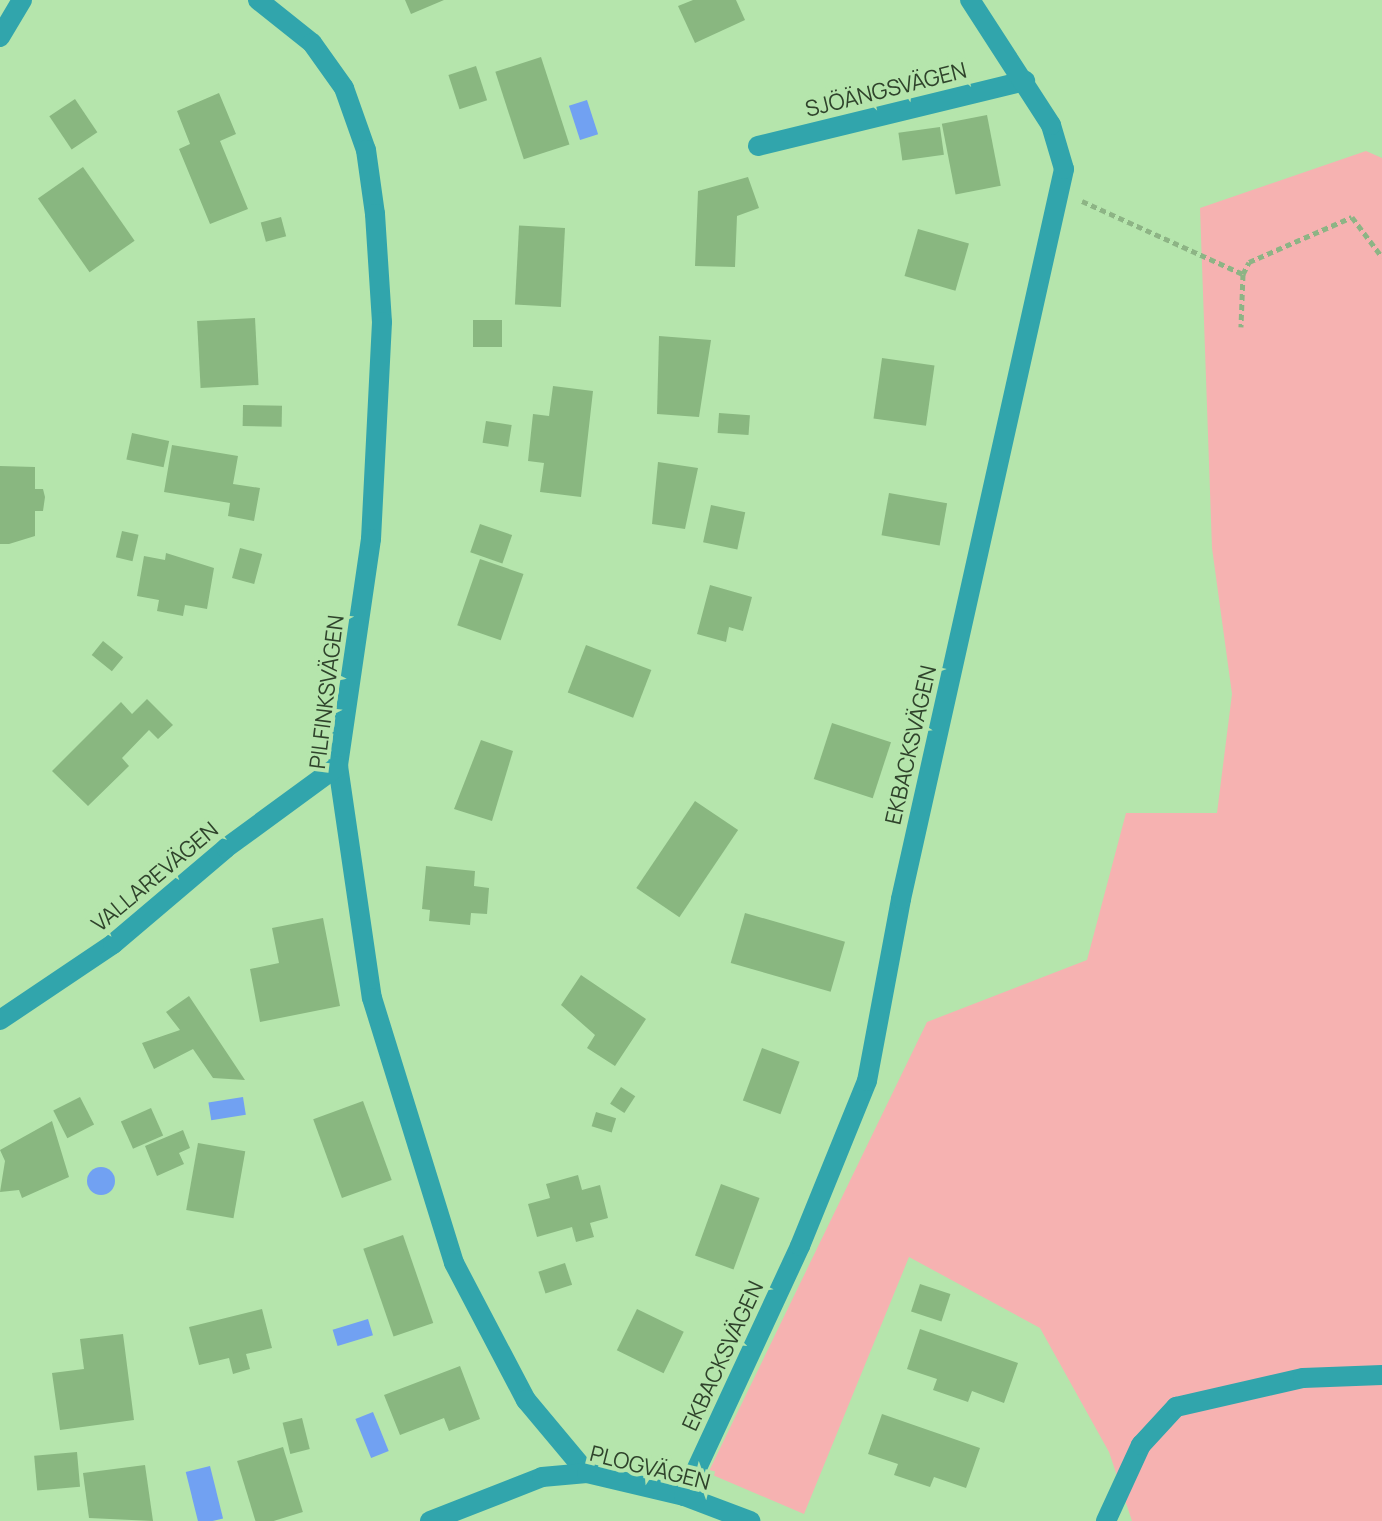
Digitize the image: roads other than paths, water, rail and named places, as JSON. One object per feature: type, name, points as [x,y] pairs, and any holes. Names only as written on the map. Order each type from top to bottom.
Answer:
[{"type":"street","points":[[0,37],[22,0]]},
{"type":"street","name":"PILFINKSVÄGEN","points":[[258,0],[312,43],[344,88],[366,150],[375,214],[382,322],[371,539],[338,766],[372,998],[454,1263],[526,1400],[587,1473]]},
{"type":"street","name":"EKBACKSVÄGEN","points":[[684,1496],[800,1246],[867,1081],[901,899],[1060,191],[1064,169],[1051,125],[970,0]]},
{"type":"street","name":"SJÖÄNGSVÄGEN","points":[[758,146],[1025,81]]},
{"type":"street","name":"VALLAREVÄGEN","points":[[0,1020],[113,944],[226,848],[338,766]]},
{"type":"street","points":[[1106,1521],[1141,1445],[1176,1407],[1303,1378],[1382,1375]]},
{"type":"street","name":"PLOGVÄGEN","points":[[430,1521],[542,1477],[587,1473],[684,1496],[722,1516],[750,1521]]},
{"type":"water","points":[[587,100],[598,134],[580,140],[569,106]]},
{"type":"water","points":[[243,1097],[246,1115],[211,1120],[208,1102]]},
{"type":"water","points":[[101,1167],[111,1171],[115,1181],[111,1191],[101,1195],[91,1191],[87,1181],[91,1171]]},
{"type":"water","points":[[368,1319],[373,1335],[338,1346],[333,1330]]},
{"type":"water","points":[[373,1412],[389,1451],[371,1458],[355,1419]]},
{"type":"water","points":[[210,1466],[223,1518],[198,1521],[186,1472]]}]
